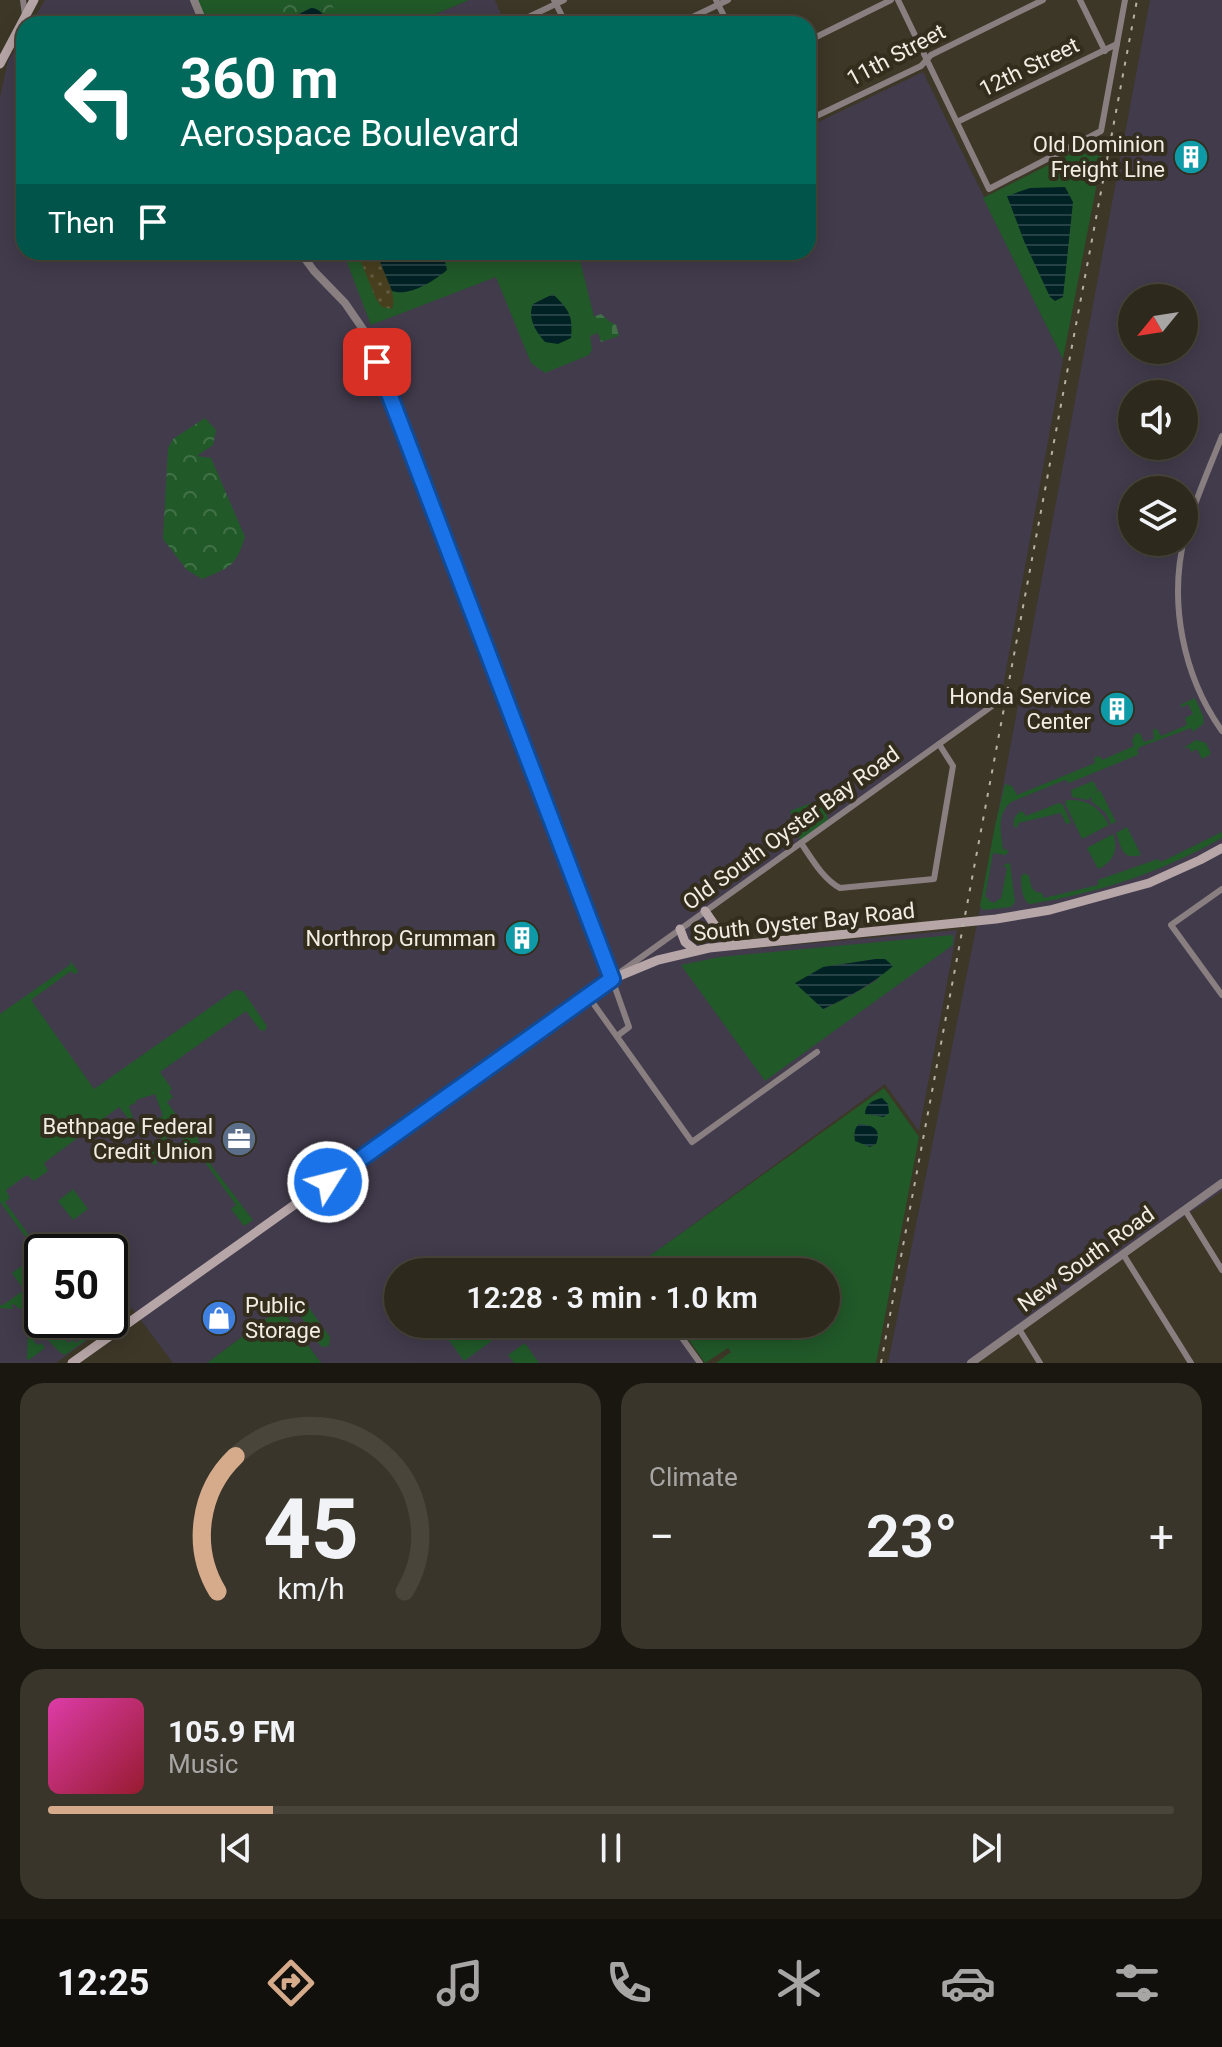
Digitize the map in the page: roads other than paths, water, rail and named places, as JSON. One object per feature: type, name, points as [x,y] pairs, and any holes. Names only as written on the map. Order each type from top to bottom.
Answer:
[{"type":"main road","points":[[25,15],[34,0]]},
{"type":"main road","points":[[0,64],[16,33]]},
{"type":"main road","name":"South Oyster Bay Road","points":[[72,1363],[612,979],[658,960],[695,950],[982,921],[1050,910],[1149,883],[1222,848]]},
{"type":"main road","points":[[705,911],[732,945]]},
{"type":"main road","points":[[680,929],[685,942],[695,950]]},
{"type":"street","points":[[23,0],[25,15]]},
{"type":"street","points":[[529,16],[564,0]]},
{"type":"street","points":[[692,16],[717,2],[728,0]]},
{"type":"street","points":[[816,37],[891,0]]},
{"type":"street","points":[[898,0],[989,189],[1101,131],[1125,0]]},
{"type":"street","name":"11th Street","points":[[816,116],[921,66],[930,55],[1043,0]]},
{"type":"street","points":[[1080,0],[1105,51]]},
{"type":"street","name":"12th Street","points":[[957,122],[1117,44]]},
{"type":"street","points":[[306,260],[345,303],[367,335],[612,979],[629,1027],[617,1036]]},
{"type":"street","points":[[1222,436],[1185,536],[1178,593],[1185,652],[1202,697],[1222,731]]},
{"type":"street","name":"Old South Oyster Bay Road","points":[[612,979],[992,706]]},
{"type":"street","points":[[801,843],[832,884],[840,888],[934,879],[953,766],[939,744]]},
{"type":"street","points":[[1222,889],[1171,925],[1219,984],[1222,995]]},
{"type":"street","points":[[588,996],[692,1142],[817,1052]]},
{"type":"street","name":"New South Road","points":[[971,1363],[1222,1183]]},
{"type":"street","points":[[1185,1210],[1222,1270]]},
{"type":"street","points":[[1123,1254],[1191,1363]]},
{"type":"street","points":[[1019,1329],[1040,1363]]},
{"type":"street","points":[[682,1338],[700,1363]]},
{"type":"water","points":[[311,8],[324,16],[295,16]]},
{"type":"water","points":[[1065,187],[1073,202],[1063,297],[1055,301],[1050,297],[1024,241],[1007,196],[1030,188]]},
{"type":"water","points":[[379,260],[445,260],[447,270],[428,283],[406,292],[392,291]]},
{"type":"water","points":[[553,294],[566,309],[571,324],[571,338],[558,344],[545,342],[531,314],[533,304]]},
{"type":"water","points":[[885,959],[893,966],[860,990],[823,1009],[795,983],[823,967]]},
{"type":"water","points":[[882,1098],[888,1104],[889,1113],[884,1117],[865,1114],[870,1103]]},
{"type":"water","points":[[859,1124],[877,1131],[876,1144],[870,1147],[855,1141]]},
{"type":"railway","points":[[881,1363],[1137,0]]},
{"type":"place","name":"Old Dominion Freight Line","points":[[1191,157]]},
{"type":"place","name":"Honda Service Center","points":[[1117,709]]},
{"type":"place","name":"Northrop Grumman","points":[[522,938]]},
{"type":"place","name":"Bethpage Federal Credit Union","points":[[239,1139]]},
{"type":"place","name":"Public Storage","points":[[219,1318]]}]
